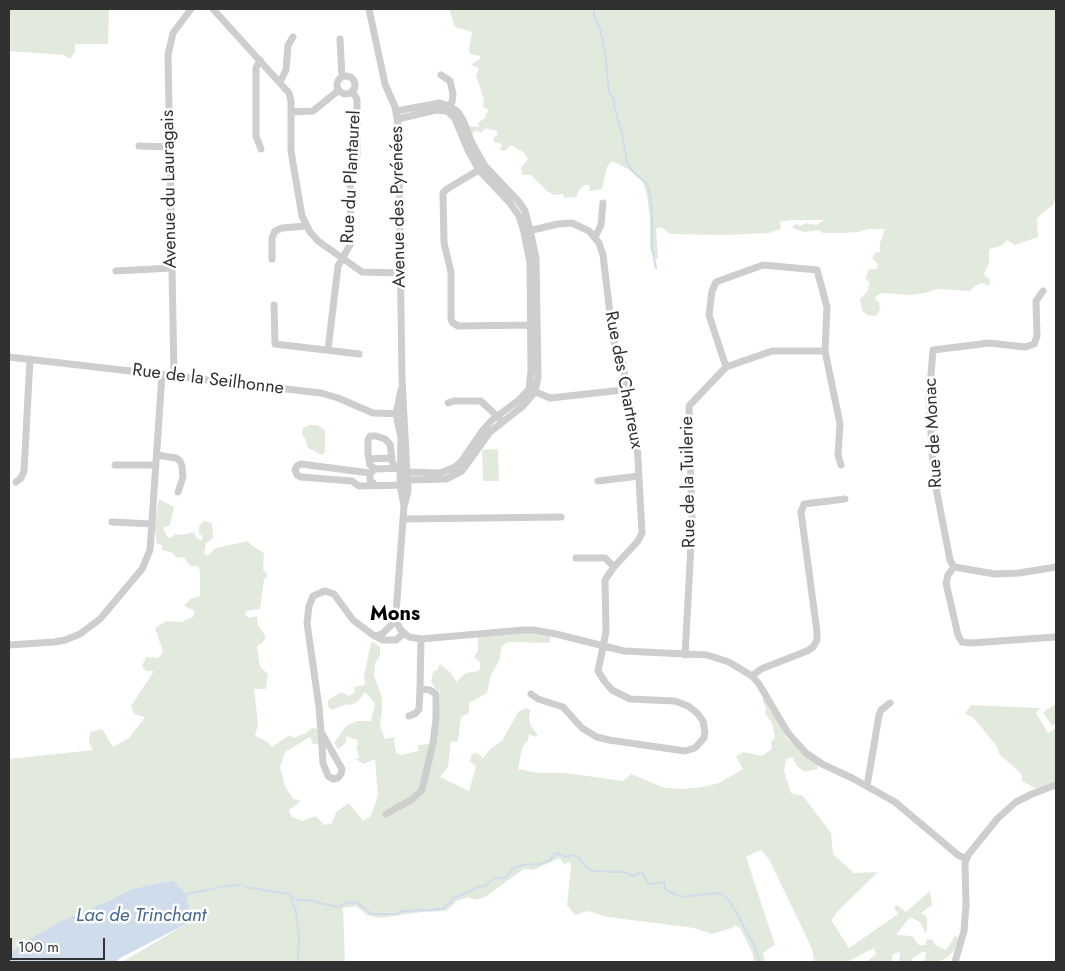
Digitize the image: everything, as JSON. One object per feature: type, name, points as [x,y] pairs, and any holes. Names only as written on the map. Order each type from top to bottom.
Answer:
[{"type":"street","name":"Avenue du Lauragais","points":[[174,375],[168,49],[173,33],[192,9]]},
{"type":"street","points":[[214,9],[289,93],[291,151],[302,216],[306,226],[318,241],[364,272],[401,273]]},
{"type":"street","name":"Avenue des Pyrénées","points":[[369,9],[386,84],[398,119],[396,142],[399,170],[404,414],[401,469]]},
{"type":"street","points":[[280,82],[286,70],[288,45],[293,36]]},
{"type":"street","name":"Rue du Plantaurel","points":[[340,39],[342,77],[338,83],[339,90],[345,94],[352,91],[355,84],[349,77],[342,77]]},
{"type":"street","points":[[260,60],[256,68],[256,136],[261,149]]},
{"type":"street","points":[[441,74],[450,81],[453,94],[448,109]]},
{"type":"street","name":"Rue du Plantaurel","points":[[291,112],[313,111],[339,90]]},
{"type":"street","name":"Rue du Plantaurel","points":[[328,350],[338,266],[350,248],[351,243],[350,164],[356,155],[357,100],[352,91]]},
{"type":"street","points":[[396,111],[435,103],[461,115],[482,168],[519,202],[524,211],[527,231],[536,258],[534,325],[538,377],[523,406],[500,419],[457,474],[403,484],[359,486],[352,481],[301,477],[297,475],[295,470],[296,466],[301,464],[373,471],[401,469],[442,476]]},
{"type":"street","points":[[398,119],[448,109]]},
{"type":"street","points":[[139,146],[169,147]]},
{"type":"street","points":[[482,168],[447,188],[443,196],[444,244],[451,272],[452,322],[458,326],[534,325]]},
{"type":"street","points":[[527,231],[572,223],[584,227],[595,237],[601,225],[603,203]]},
{"type":"street","points":[[272,259],[272,238],[275,231],[282,228],[306,226]]},
{"type":"street","name":"Rue des Chartreux","points":[[531,694],[538,699],[563,707],[582,728],[604,739],[679,751],[690,750],[699,746],[704,738],[705,726],[700,717],[688,706],[675,701],[630,699],[618,694],[608,686],[598,671],[606,621],[605,580],[614,566],[638,542],[642,533],[637,442],[628,418],[627,401],[623,390],[625,379],[623,364],[614,346],[602,249],[595,237]]},
{"type":"street","points":[[726,366],[709,315],[712,291],[716,282],[763,265],[817,270],[827,307],[825,351],[840,424],[838,455],[841,465]]},
{"type":"street","points":[[116,270],[172,268]]},
{"type":"street","name":"Rue de Monac","points":[[954,568],[950,560],[933,466],[929,391],[933,350],[988,343],[1025,347],[1034,344],[1037,336],[1036,301],[1043,291]]},
{"type":"street","points":[[274,305],[275,344],[359,354]]},
{"type":"street","name":"Rue de la Tuilerie","points":[[685,655],[692,527],[688,409],[691,402],[726,366],[772,351],[825,351]]},
{"type":"street","name":"Rue de la Seilhonne","points":[[9,357],[320,393],[338,398],[373,413],[404,414]]},
{"type":"street","points":[[16,482],[21,478],[24,471],[30,359]]},
{"type":"street","points":[[9,645],[65,640],[80,634],[94,625],[142,569],[150,550],[162,374]]},
{"type":"street","name":"Avenue des Pyrénées","points":[[396,620],[404,506],[408,492],[403,484],[401,438],[396,414],[402,379]]},
{"type":"street","points":[[532,390],[550,398],[623,390]]},
{"type":"street","points":[[448,403],[454,401],[481,401],[500,419]]},
{"type":"street","points":[[375,485],[370,480],[373,471],[368,455],[368,440],[370,436],[385,439],[390,444],[392,459],[401,469]]},
{"type":"street","points":[[157,455],[176,458],[180,462],[183,477],[178,492]]},
{"type":"street","points":[[369,459],[392,459]]},
{"type":"street","points":[[115,464],[156,465]]},
{"type":"street","points":[[598,481],[639,476]]},
{"type":"street","points":[[752,676],[761,669],[807,651],[813,647],[817,640],[800,512],[804,504],[845,499]]},
{"type":"street","points":[[404,518],[561,517]]},
{"type":"street","points":[[112,522],[152,524]]},
{"type":"street","points":[[576,558],[605,558],[614,566]]},
{"type":"street","points":[[1056,567],[1019,573],[995,574],[954,568],[948,575],[946,583],[958,635],[962,642],[1056,637]]},
{"type":"street","points":[[320,732],[342,769],[338,778],[331,778],[324,766],[320,732],[319,707],[307,623],[308,611],[316,594],[329,592],[334,594],[353,620],[383,640],[392,641],[404,633]]},
{"type":"street","points":[[375,636],[382,634],[396,620],[404,633],[421,639],[522,630],[556,634],[603,647],[636,653],[718,658],[752,676],[766,692],[788,732],[800,747],[822,764],[867,786],[905,809],[958,855],[966,859]]},
{"type":"street","points":[[409,716],[416,714],[419,709],[421,639]]},
{"type":"street","points":[[386,814],[417,795],[424,784],[433,743],[436,719],[436,694],[430,690],[420,689]]},
{"type":"street","points":[[867,786],[879,715],[881,710],[890,703]]},
{"type":"street","points":[[955,962],[966,918],[966,859],[998,818],[1012,806],[1022,798],[1056,785]]},
{"type":"shaded area","points":[[9,9],[109,9],[108,44],[75,44],[75,52],[70,59],[64,55],[9,51]]},
{"type":"shaded area","points":[[449,9],[1056,9],[1056,196],[1053,205],[1037,218],[1038,237],[1015,245],[1007,240],[1001,246],[989,249],[989,263],[984,274],[990,280],[989,286],[982,283],[969,291],[936,289],[910,295],[882,293],[876,296],[875,300],[879,302],[880,310],[876,316],[868,315],[862,311],[860,299],[867,292],[870,283],[865,278],[869,269],[877,269],[878,264],[872,258],[876,252],[880,252],[880,243],[885,229],[823,233],[818,230],[804,232],[792,228],[796,223],[800,226],[807,223],[816,225],[824,220],[780,222],[781,229],[769,233],[722,235],[670,234],[661,227],[656,229],[658,258],[655,259],[650,248],[650,219],[647,196],[643,182],[630,170],[612,161],[607,167],[602,189],[590,191],[589,185],[584,185],[576,197],[564,198],[563,194],[553,195],[531,175],[522,175],[521,168],[528,159],[523,152],[511,145],[505,151],[500,150],[502,144],[494,142],[493,138],[497,135],[497,131],[485,128],[481,133],[475,131],[466,141],[467,128],[470,126],[479,127],[478,123],[486,117],[485,115],[489,110],[483,107],[484,100],[476,75],[479,68],[471,65],[481,58],[480,56],[470,54],[472,32],[455,27]]},
{"type":"shaded area","points":[[309,425],[317,425],[325,430],[325,452],[322,455],[308,448],[302,435],[303,428]]},
{"type":"shaded area","points":[[498,449],[499,481],[483,481],[482,450]]},
{"type":"shaded area","points":[[159,499],[174,507],[170,525],[163,528],[168,538],[175,534],[181,535],[194,532],[197,539],[202,540],[203,536],[199,534],[199,527],[203,521],[212,523],[213,538],[206,543],[204,554],[207,556],[216,548],[248,541],[264,553],[263,569],[268,576],[264,579],[260,609],[246,611],[245,615],[249,618],[257,616],[258,625],[266,637],[257,646],[260,667],[268,674],[266,689],[254,689],[258,724],[255,736],[268,742],[272,747],[290,735],[293,738],[306,733],[312,728],[317,729],[319,744],[313,744],[310,737],[285,752],[280,767],[285,786],[293,799],[300,800],[299,803],[289,810],[292,817],[302,821],[316,816],[324,825],[332,823],[336,812],[349,803],[363,821],[371,816],[378,795],[375,759],[364,764],[355,759],[359,758],[356,746],[358,745],[357,739],[347,736],[345,744],[338,749],[334,743],[346,726],[357,721],[371,721],[375,704],[365,692],[357,702],[332,710],[328,707],[328,700],[341,692],[349,696],[355,692],[354,687],[365,685],[364,676],[371,643],[373,642],[380,647],[380,656],[375,663],[374,676],[382,697],[380,726],[385,739],[396,737],[394,740],[396,753],[401,755],[418,751],[418,745],[430,744],[439,713],[440,692],[431,681],[433,672],[437,670],[440,664],[451,673],[456,682],[466,673],[479,671],[481,663],[474,657],[478,651],[478,637],[527,633],[541,635],[551,637],[549,643],[509,642],[502,646],[499,661],[491,675],[487,693],[469,703],[469,713],[461,717],[458,741],[451,742],[448,767],[440,777],[469,791],[476,766],[470,762],[472,754],[477,753],[483,758],[492,747],[502,741],[518,712],[526,708],[530,710],[529,720],[538,735],[535,737],[529,734],[528,740],[522,748],[518,769],[539,773],[566,773],[623,781],[631,774],[665,788],[703,787],[719,783],[743,769],[736,756],[743,752],[762,756],[772,749],[771,742],[775,738],[772,723],[765,713],[766,708],[762,700],[765,697],[787,739],[817,763],[818,769],[804,772],[796,765],[797,763],[794,762],[793,757],[786,759],[784,771],[791,793],[803,796],[831,833],[833,854],[854,873],[878,872],[831,920],[849,948],[898,914],[894,907],[897,905],[906,912],[930,891],[932,905],[921,913],[927,917],[927,932],[925,932],[920,922],[910,917],[896,935],[912,936],[919,945],[926,945],[926,940],[932,939],[935,945],[946,950],[955,936],[959,938],[955,949],[947,958],[937,962],[924,962],[926,952],[922,952],[911,962],[899,962],[900,952],[893,954],[891,962],[866,962],[876,954],[874,948],[847,962],[814,962],[812,949],[769,859],[761,850],[746,857],[775,945],[763,953],[765,962],[754,962],[753,954],[740,928],[734,925],[732,928],[712,934],[694,928],[608,917],[587,911],[575,915],[567,905],[570,862],[564,864],[560,858],[533,870],[524,869],[485,897],[475,900],[468,897],[457,901],[446,911],[422,912],[380,918],[367,915],[356,906],[343,908],[345,962],[122,962],[188,923],[173,880],[131,889],[113,899],[63,920],[31,938],[9,954],[9,759],[93,750],[89,743],[90,732],[102,729],[113,747],[129,738],[145,717],[134,714],[131,706],[154,671],[146,671],[142,666],[146,657],[158,658],[163,652],[155,628],[166,621],[181,622],[193,617],[195,611],[184,606],[190,599],[200,596],[200,571],[198,566],[190,566],[184,557],[176,558],[173,553],[162,550],[162,545],[157,544],[154,525]]},
{"type":"shaded area","points":[[1056,704],[1056,723],[1052,726],[1043,712]]},
{"type":"shaded area","points":[[971,705],[1041,708],[1036,713],[1048,733],[1056,728],[1056,783],[1036,789],[1022,781],[1022,774],[999,754],[998,748],[973,717],[965,714]]},
{"type":"water","name":"Lac de Trinchant","points":[[173,880],[186,894],[189,906],[188,923],[120,958],[116,962],[9,962],[9,954],[31,938],[63,920],[113,899],[131,889]]},
{"type":"waterway","points":[[594,9],[594,16],[600,28],[605,52],[609,93],[614,99],[627,162],[632,171],[648,187],[652,207],[652,248],[656,268]]},
{"type":"waterway","points":[[245,887],[289,894],[295,899],[316,901],[339,907],[346,903],[356,902],[372,914],[398,914],[402,911],[444,908],[451,903],[452,899],[478,887],[485,886],[495,878],[505,878],[514,868],[522,865],[540,864],[550,860],[556,853],[565,857],[573,855],[579,857],[584,865],[593,871],[624,872],[633,876],[641,872],[648,883],[664,882],[665,888],[669,892],[683,897],[721,894],[728,899],[735,910],[754,945],[760,962]]},
{"type":"waterway","points":[[186,894],[240,885]]},
{"type":"waterway","points":[[290,896],[296,912],[299,936],[298,962]]},
{"type":"district","name":"Mons","points":[[395,615]]}]
